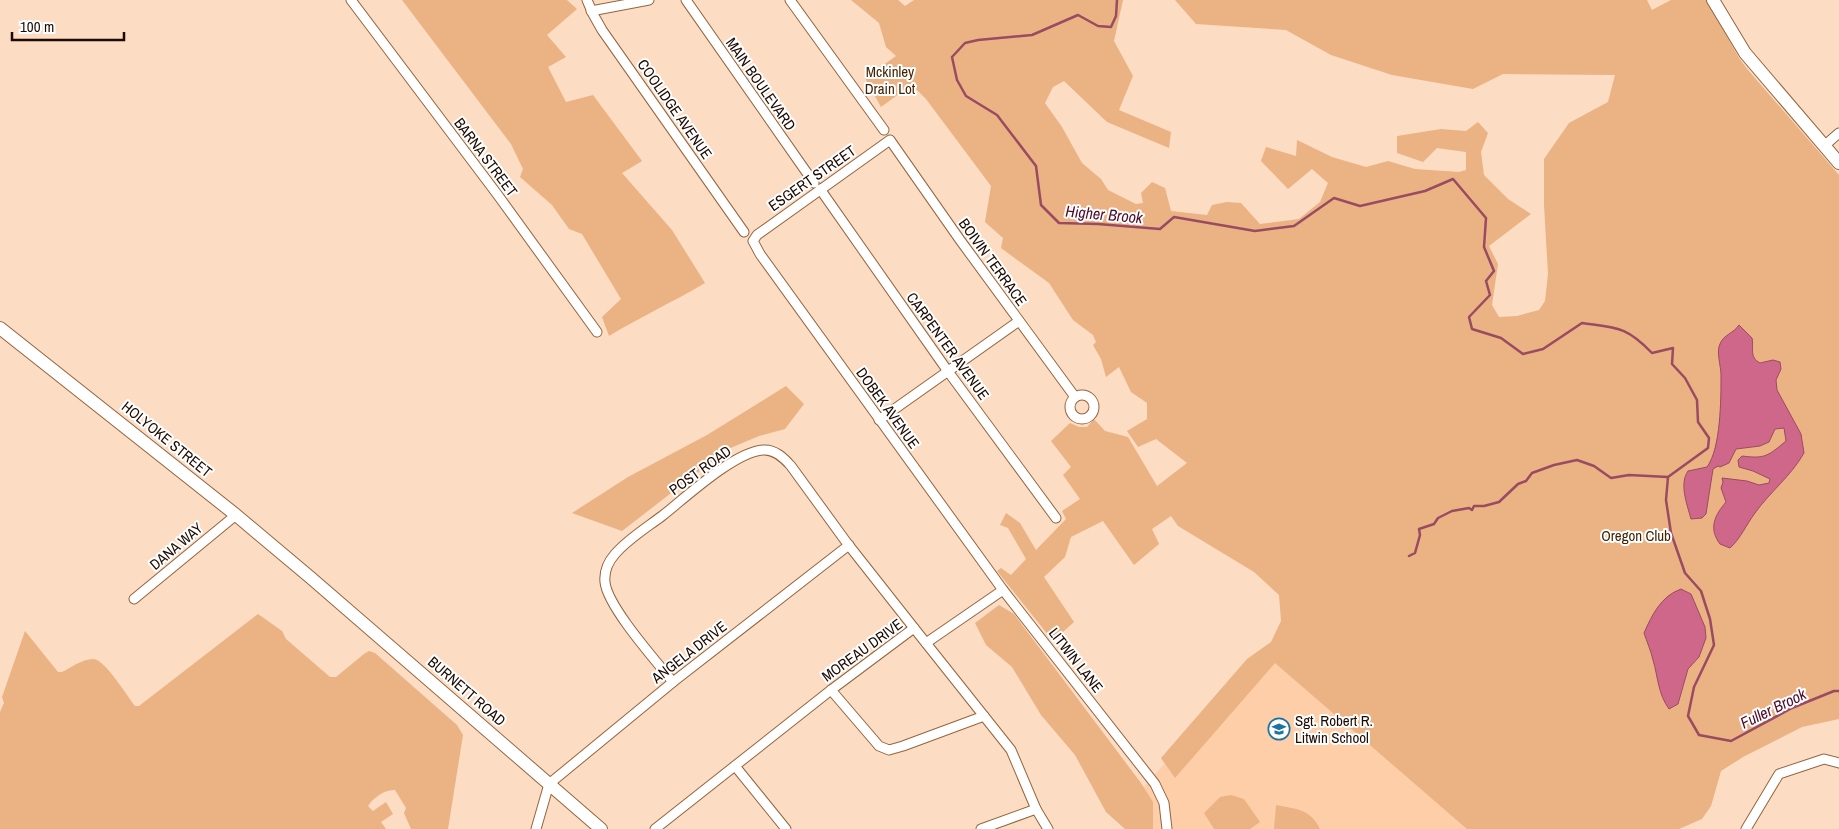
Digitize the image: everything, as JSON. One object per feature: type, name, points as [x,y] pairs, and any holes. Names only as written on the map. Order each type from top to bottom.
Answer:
[{"type":"main road","points":[[1713,0],[1745,53],[1839,164]]},
{"type":"main road","name":"HOLYOKE STREET","points":[[0,328],[236,515],[311,578]]},
{"type":"main road","name":"BURNETT ROAD","points":[[311,578],[601,829]]},
{"type":"street","name":"BARNA STREET","points":[[352,0],[597,332]]},
{"type":"street","name":"COOLIDGE AVENUE","points":[[587,0],[602,30],[744,232]]},
{"type":"street","points":[[591,10],[649,0]]},
{"type":"street","name":"MAIN BOULEVARD","points":[[686,0],[817,186]]},
{"type":"street","points":[[790,0],[884,130]]},
{"type":"street","points":[[1824,146],[1839,133]]},
{"type":"street","name":"ESGERT STREET","points":[[753,241],[757,235],[817,186],[890,140]]},
{"type":"street","name":"BOIVIN TERRACE","points":[[890,140],[1075,398]]},
{"type":"street","name":"CARPENTER AVENUE","points":[[817,186],[949,372],[1056,518]]},
{"type":"street","name":"DOBEK AVENUE","points":[[753,241],[760,254],[1003,590]]},
{"type":"street","points":[[879,420],[1019,321]]},
{"type":"street","name":"POST ROAD","points":[[673,682],[635,635],[614,605],[606,589],[605,574],[608,564],[615,554],[711,477],[751,452],[773,451],[782,456],[849,546],[914,628]]},
{"type":"street","name":"DANA WAY","points":[[134,599],[236,515]]},
{"type":"street","name":"ANGELA DRIVE","points":[[549,784],[673,682],[849,546]]},
{"type":"street","points":[[926,644],[1003,590]]},
{"type":"street","name":"LITWIN LANE","points":[[1003,590],[1157,787],[1164,803],[1167,829]]},
{"type":"street","name":"MOREAU DRIVE","points":[[655,829],[831,690],[914,628],[1011,750],[1036,809],[1048,829]]},
{"type":"street","points":[[831,690],[880,746],[889,750],[984,716]]},
{"type":"street","points":[[1746,829],[1779,774],[1824,759],[1839,764]]},
{"type":"street","points":[[735,766],[786,829]]},
{"type":"street","points":[[536,829],[549,784]]},
{"type":"street","points":[[981,829],[1036,809]]},
{"type":"shaded area","points":[[1739,325],[1752,338],[1753,355],[1757,361],[1760,363],[1773,360],[1780,362],[1781,369],[1776,380],[1777,390],[1801,434],[1804,453],[1793,469],[1761,505],[1730,548],[1720,544],[1714,533],[1714,522],[1726,502],[1721,488],[1722,478],[1747,481],[1759,485],[1769,483],[1770,479],[1739,467],[1738,460],[1742,456],[1761,457],[1775,450],[1786,441],[1784,428],[1775,429],[1769,442],[1760,446],[1736,449],[1729,463],[1713,469],[1706,514],[1702,518],[1691,519],[1684,488],[1685,476],[1688,471],[1707,467],[1712,459],[1718,436],[1720,410],[1721,375],[1719,347],[1721,341]]},
{"type":"shaded area","points":[[1681,589],[1691,594],[1705,627],[1706,638],[1699,657],[1688,669],[1678,704],[1669,709],[1660,691],[1644,633],[1654,613],[1663,601]]},
{"type":"shaded area","name":"Sgt. Robert R. Litwin School","points":[[1268,646],[1476,829],[1134,829],[1121,813]]},
{"type":"green space","points":[[402,0],[567,0],[577,9],[547,35],[566,57],[548,67],[566,102],[593,95],[642,161],[622,173],[672,230],[705,283],[609,336],[602,317],[621,299],[582,234],[569,229],[552,205],[520,177],[523,169],[511,144]]},
{"type":"green space","points":[[851,0],[898,0],[905,6],[914,0],[1123,0],[1114,41],[1133,76],[1119,110],[1171,132],[1169,148],[1107,122],[1064,81],[1053,87],[1045,103],[1062,127],[1082,163],[1101,179],[1108,190],[1136,204],[1143,203],[1141,193],[1152,182],[1165,188],[1171,211],[1207,215],[1212,205],[1227,202],[1241,203],[1260,224],[1299,219],[1320,202],[1328,183],[1312,169],[1288,189],[1261,161],[1266,147],[1296,156],[1297,140],[1332,157],[1366,167],[1388,161],[1415,169],[1459,172],[1466,170],[1466,152],[1437,148],[1423,162],[1397,153],[1397,136],[1441,129],[1466,131],[1478,122],[1488,133],[1481,152],[1484,175],[1508,199],[1531,214],[1489,246],[1498,264],[1492,305],[1499,317],[1517,316],[1539,310],[1545,301],[1548,274],[1544,205],[1544,159],[1569,123],[1608,102],[1615,75],[1503,74],[1473,89],[1392,75],[1331,55],[1286,30],[1196,24],[1175,0],[1647,0],[1652,10],[1671,0],[1707,0],[1739,58],[1748,70],[1839,175],[1839,719],[1802,727],[1743,757],[1721,771],[1711,806],[1702,819],[1679,829],[1467,829],[1275,663],[1175,778],[1161,758],[1247,659],[1271,642],[1281,621],[1279,595],[1254,572],[1178,526],[1171,516],[1152,529],[1159,544],[1134,565],[1103,521],[1071,537],[1065,557],[1044,577],[1074,622],[1053,641],[997,571],[1001,568],[1011,575],[1026,559],[1008,528],[1000,525],[1006,513],[1020,523],[1036,550],[1066,519],[1062,511],[1080,499],[1063,475],[1071,467],[1051,441],[1070,423],[1079,427],[1087,427],[1094,419],[1105,431],[1128,437],[1157,486],[1187,463],[1156,439],[1138,447],[1127,431],[1147,419],[1147,403],[1131,392],[1119,367],[1106,377],[1101,359],[1093,345],[1096,342],[1093,335],[1073,320],[1049,283],[1001,248],[1003,238],[985,222],[991,186],[926,99],[916,89],[914,83],[881,107],[865,78],[896,56],[886,47],[879,23]]},
{"type":"green space","points":[[786,386],[804,404],[785,429],[759,436],[728,449],[622,531],[572,513],[628,477],[707,435]]},
{"type":"green space","points":[[999,605],[1014,614],[1141,783],[1153,802],[1153,829],[1125,829],[1106,812],[1075,755],[1041,715],[1012,667],[986,645],[975,623]]},
{"type":"green space","points":[[258,614],[282,631],[286,639],[330,677],[336,677],[369,651],[375,653],[457,725],[463,735],[448,829],[411,829],[404,813],[406,808],[395,790],[391,790],[380,795],[368,806],[373,811],[386,802],[393,814],[381,822],[386,829],[0,829],[0,712],[4,703],[2,697],[25,631],[58,672],[62,672],[86,660],[94,659],[99,661],[110,672],[135,706],[139,706]]},
{"type":"green space","points":[[1231,795],[1244,799],[1260,822],[1250,829],[1214,829],[1204,813],[1220,797]]},
{"type":"green space","points":[[1276,805],[1302,811],[1312,817],[1320,829],[1274,829]]},
{"type":"waterway","name":"Fuller Brook","points":[[1117,0],[1116,16],[1111,27],[1098,26],[1078,15],[1032,35],[965,43],[952,57],[957,80],[966,96],[997,115],[1036,166],[1041,205],[1059,223],[1160,229],[1174,217],[1255,231],[1294,226],[1334,198],[1360,206],[1425,191],[1453,179],[1486,218],[1484,247],[1494,271],[1486,281],[1490,295],[1469,317],[1472,329],[1501,338],[1523,354],[1543,349],[1582,323],[1620,330],[1635,338],[1652,353],[1673,348],[1672,364],[1685,378],[1697,400],[1698,422],[1709,438],[1708,448],[1668,477],[1666,500],[1671,533],[1685,573],[1701,591],[1710,619],[1714,645],[1694,687],[1688,716],[1699,735],[1731,741],[1792,708],[1834,691],[1839,691]]},
{"type":"waterway","points":[[1409,556],[1415,553],[1420,535],[1419,529],[1434,524],[1438,518],[1452,511],[1469,508],[1472,510],[1474,506],[1484,506],[1499,502],[1518,484],[1526,481],[1532,473],[1554,465],[1577,460],[1594,466],[1611,478],[1629,475],[1668,477]]},
{"type":"place","name":"Sgt. Robert R. Litwin School","points":[[1279,729]]},
{"type":"park label","name":"Mckinley Drain Lot","points":[[890,80]]},
{"type":"park label","name":"Oregon Club","points":[[1636,535]]},
{"type":"water label","name":"Higher Brook","points":[[1104,214]]}]
